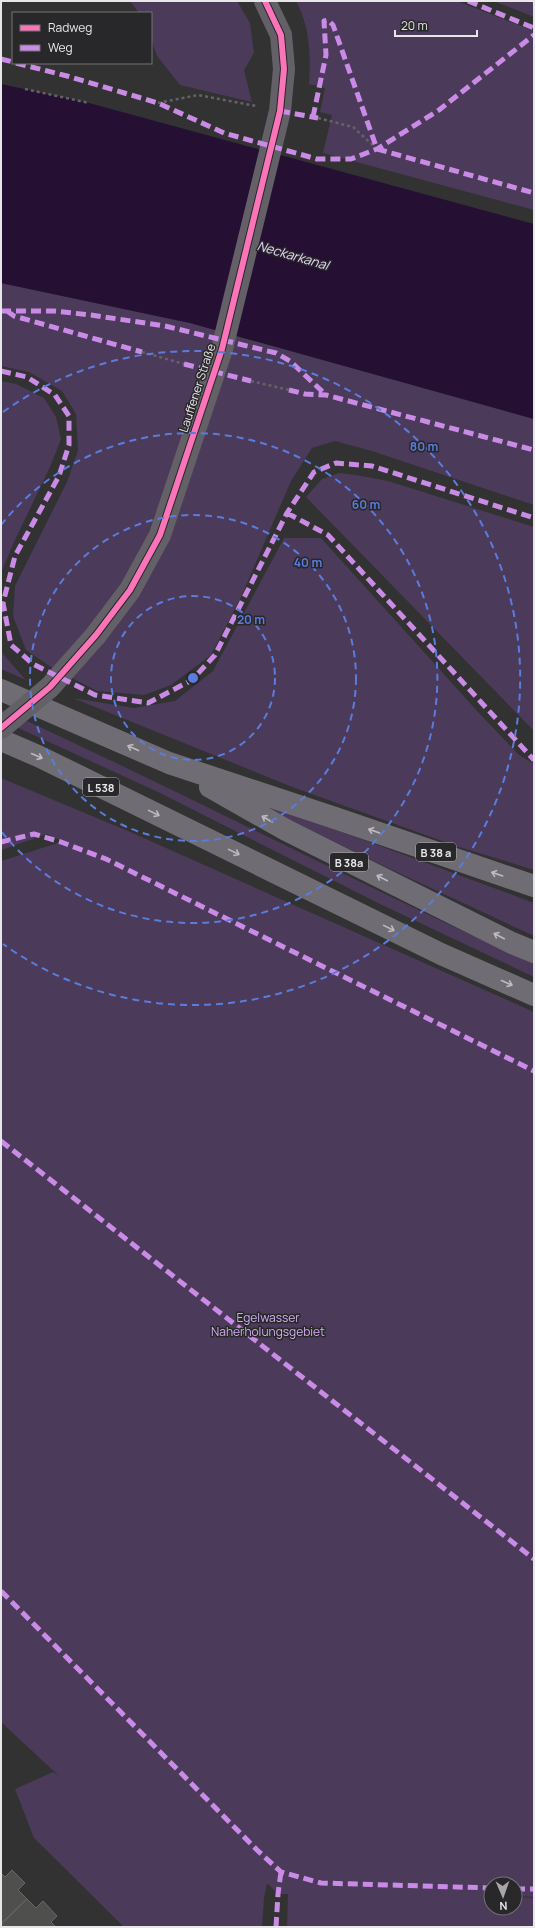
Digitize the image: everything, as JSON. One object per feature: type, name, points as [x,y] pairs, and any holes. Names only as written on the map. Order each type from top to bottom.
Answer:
[{"type":"highway","points":[[1,690],[169,763]]},
{"type":"highway","name":"L 538","points":[[1,740],[38,756],[434,950],[534,995]]},
{"type":"highway","name":"B 38 a","points":[[169,763],[534,886]]},
{"type":"highway","name":"B 38a","points":[[169,763],[286,830],[512,943],[534,952]]},
{"type":"street","name":"Lauffener Straße","points":[[1,728],[50,687],[96,635],[130,590],[160,535],[222,349],[280,111],[284,69],[281,35],[265,1]]},
{"type":"path","points":[[26,89],[89,104]]},
{"type":"path","points":[[158,103],[198,95],[245,104]]},
{"type":"path","points":[[318,118],[353,127],[377,149]]},
{"type":"path","points":[[142,352],[184,364]]},
{"type":"path","points":[[251,380],[289,390]]},
{"type":"green space","points":[[130,1],[237,1],[250,23],[254,53],[244,70],[252,102],[180,85],[157,56],[152,41],[152,12],[138,12]]},
{"type":"green space","points":[[296,1],[457,1],[534,31],[534,210],[323,153],[332,115],[320,112],[325,88],[309,84],[310,62],[307,31],[301,11]]},
{"type":"green space","points":[[494,1],[534,1],[534,17]]},
{"type":"green space","points":[[1,283],[190,323],[534,419],[534,505],[372,451],[335,441],[312,448],[291,481],[241,597],[211,655],[171,685],[144,695],[97,691],[51,667],[26,650],[13,616],[15,586],[67,482],[78,450],[76,414],[62,391],[29,372],[1,366]]},
{"type":"green space","points":[[1,381],[16,384],[44,398],[56,417],[61,439],[50,467],[1,573]]},
{"type":"green space","points":[[339,473],[388,481],[534,527],[534,731],[306,497],[322,479]]},
{"type":"green space","points":[[284,538],[321,538],[478,712],[519,755],[534,764],[534,870],[456,846],[295,788],[73,698],[134,708],[175,701],[213,671]]},
{"type":"green space","points":[[1,648],[3,654],[26,680],[1,669]]},
{"type":"green space","points":[[1,709],[534,964],[534,977],[380,904],[158,792],[1,720]]},
{"type":"green space","name":"Egelwasser Naherholungsgebiet","points":[[1,778],[128,831],[534,1012],[534,1897],[523,1896],[523,1876],[483,1876],[483,1916],[523,1916],[523,1897],[534,1898],[534,1927],[287,1927],[288,1894],[278,1894],[267,1883],[264,1898],[262,1927],[124,1927],[34,1838],[15,1789],[53,1772],[59,1776],[1,1722],[1,861],[64,842],[47,834],[1,850]]},
{"type":"green space","points":[[272,806],[534,903],[534,936],[388,868],[275,813],[271,809]]},
{"type":"water","name":"Neckarkanal","points":[[1,84],[89,103],[534,224],[534,419],[190,323],[1,283]]},
{"type":"building","points":[[12,1870],[25,1883],[18,1890],[27,1899],[1,1924],[1,1873],[5,1877]]},
{"type":"building","points":[[27,1899],[36,1908],[43,1901],[57,1916],[51,1922],[56,1927],[1,1927],[1,1924]]},
{"type":"marked path","points":[[468,1],[534,28]]},
{"type":"marked path","points":[[313,117],[326,55],[324,21],[328,20],[333,25],[377,149]]},
{"type":"marked path","points":[[20,64],[67,76],[158,103],[224,133],[317,159],[351,159],[377,149],[439,110],[534,35]]},
{"type":"marked path","points":[[1,59],[12,62]]},
{"type":"marked path","points":[[280,111],[318,118]]},
{"type":"marked path","points":[[377,149],[534,193]]},
{"type":"marked path","points":[[1,311],[54,311],[165,326],[276,353],[290,361],[326,395]]},
{"type":"marked path","points":[[7,311],[14,316],[142,352]]},
{"type":"marked path","points":[[184,364],[251,381]]},
{"type":"marked path","points":[[1,371],[27,377],[55,395],[69,416],[69,445],[59,476],[15,556],[3,603],[11,645],[33,664],[95,695],[148,703],[192,680],[215,655],[287,513],[314,472],[336,463],[372,466],[534,518]]},
{"type":"marked path","points":[[289,390],[305,394],[326,395],[534,450]]},
{"type":"marked path","points":[[287,513],[328,535],[534,760]]},
{"type":"marked path","points":[[1,842],[34,834],[61,842],[106,859],[534,1071]]},
{"type":"marked path","points":[[1,1141],[534,1559]]},
{"type":"marked path","points":[[1,1591],[257,1850],[281,1872],[321,1883],[483,1888]]},
{"type":"marked path","points":[[276,1927],[281,1872]]},
{"type":"marked path","points":[[523,1889],[534,1889]]},
{"type":"cycle path","points":[[1,728],[50,687],[96,635],[130,590],[160,535],[222,349],[280,111],[284,69],[281,35],[265,1]]}]
